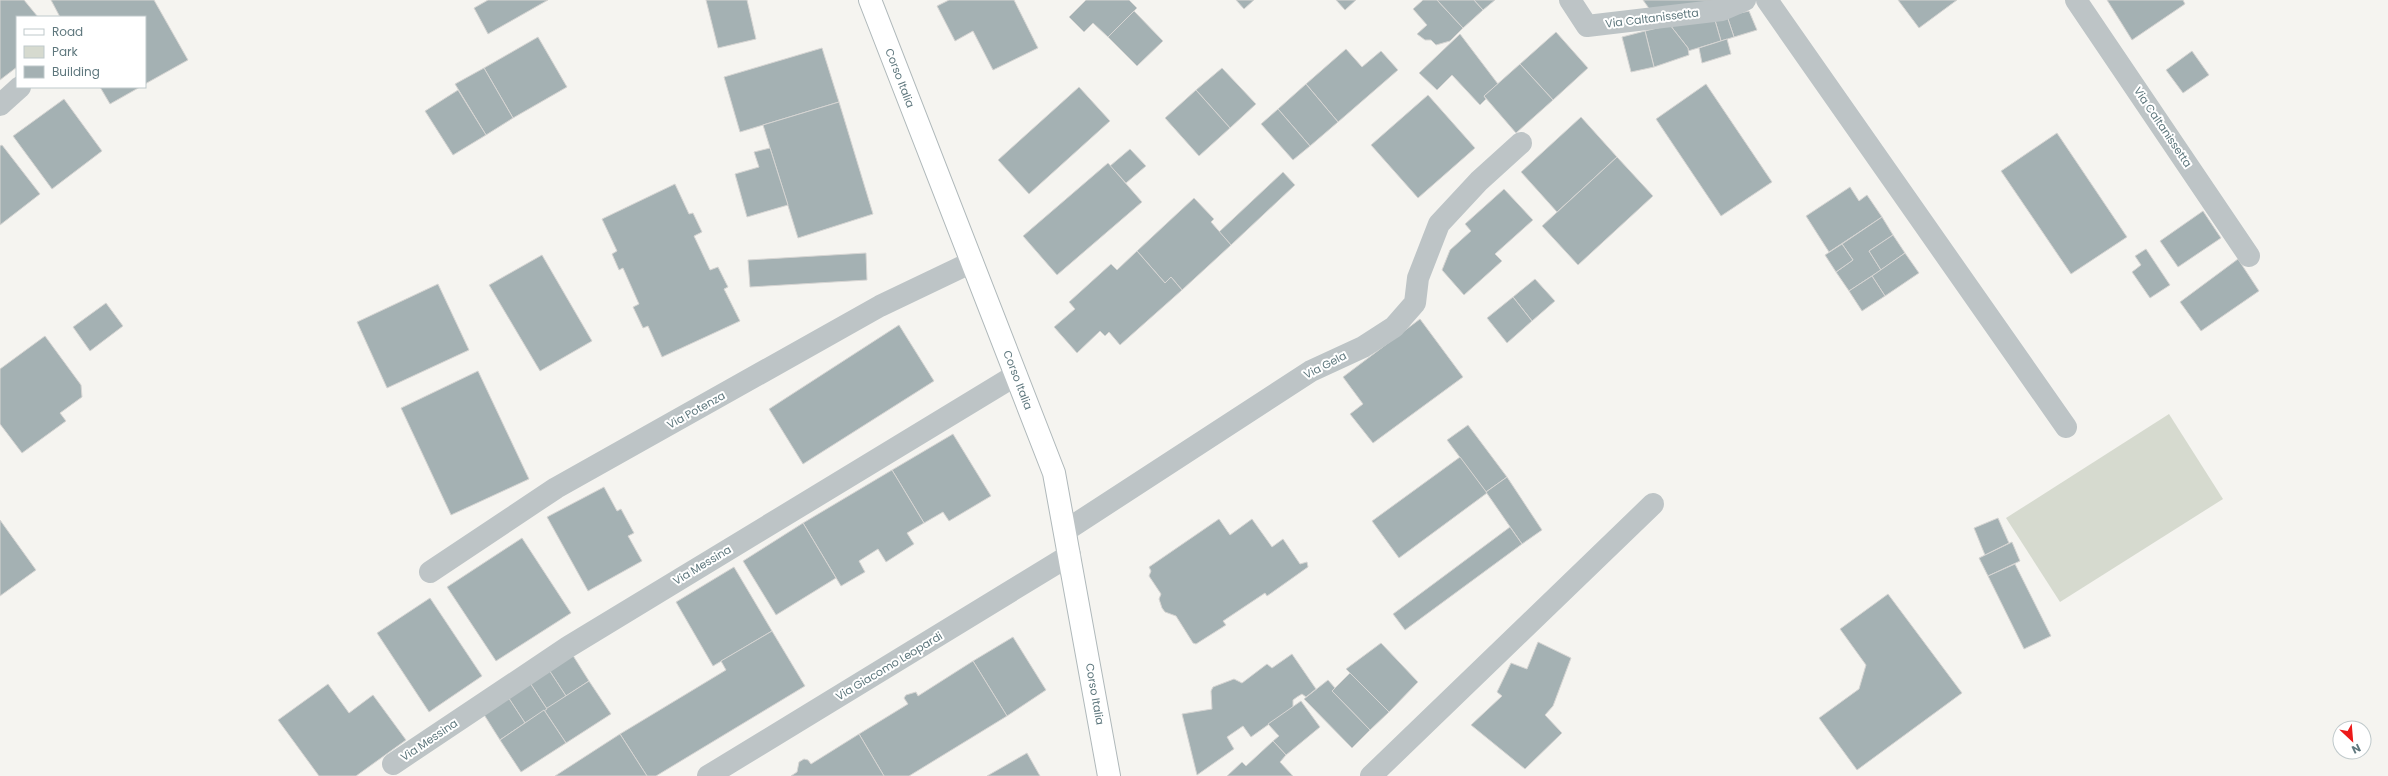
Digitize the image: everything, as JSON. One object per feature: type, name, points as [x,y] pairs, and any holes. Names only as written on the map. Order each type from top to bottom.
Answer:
[{"type":"street","name":"Corso Italia","points":[[870,0],[1054,474],[1070,555],[1109,776]]},
{"type":"street","name":"Via Caltanissetta","points":[[1570,0],[1587,26],[1722,10],[1745,0]]},
{"type":"street","points":[[1767,0],[2066,427]]},
{"type":"street","name":"Via Caltanissetta","points":[[2076,0],[2249,256]]},
{"type":"street","points":[[0,105],[19,88]]},
{"type":"street","name":"Via Gela","points":[[1065,531],[1311,371],[1363,347],[1394,327],[1415,303],[1418,278],[1439,224],[1479,181],[1521,143]]},
{"type":"street","name":"Via Potenza","points":[[430,572],[556,488],[880,306],[972,262]]},
{"type":"street","name":"Via Messina","points":[[393,764],[568,647],[1016,375]]},
{"type":"street","points":[[1371,776],[1653,504]]},
{"type":"street","name":"Via Giacomo Leopardi","points":[[708,776],[1070,555]]},
{"type":"green space","points":[[2169,414],[2223,499],[2060,602],[2006,518]]},
{"type":"building","points":[[0,0],[24,0],[37,16],[16,16],[16,68],[0,80]]},
{"type":"building","points":[[51,0],[154,0],[188,60],[146,83],[146,16],[59,16]]},
{"type":"building","points":[[488,0],[548,0],[488,34],[474,8]]},
{"type":"building","points":[[706,0],[747,0],[756,39],[718,48]]},
{"type":"building","points":[[949,0],[1014,0],[1038,48],[993,70],[973,31],[955,41],[937,6]]},
{"type":"building","points":[[1086,0],[1129,0],[1137,8],[1108,37],[1093,23],[1084,32],[1069,17]]},
{"type":"building","points":[[1236,0],[1254,0],[1244,9]]},
{"type":"building","points":[[1336,0],[1356,0],[1345,10]]},
{"type":"building","points":[[1423,0],[1437,0],[1463,28],[1450,41],[1436,45],[1431,40],[1425,40],[1417,34],[1427,25],[1413,9]]},
{"type":"building","points":[[1437,0],[1474,0],[1483,10],[1463,28]]},
{"type":"building","points":[[1474,0],[1495,0],[1483,10]]},
{"type":"building","points":[[1643,0],[1721,0],[1653,14]]},
{"type":"building","points":[[1898,0],[1957,0],[1919,28]]},
{"type":"building","points":[[2107,0],[2183,0],[2185,4],[2132,40]]},
{"type":"building","points":[[1134,11],[1163,41],[1137,66],[1108,37]]},
{"type":"building","points":[[1749,11],[1757,30],[1734,37],[1727,16]]},
{"type":"building","points":[[1727,16],[1734,37],[1721,41],[1714,17]]},
{"type":"building","points":[[1714,17],[1721,41],[1688,51],[1688,48],[1670,25]]},
{"type":"building","points":[[1670,25],[1688,48],[1689,55],[1654,67],[1645,31]]},
{"type":"building","points":[[1645,31],[1654,67],[1631,72],[1622,37]]},
{"type":"building","points":[[1556,32],[1588,68],[1553,100],[1520,64]]},
{"type":"building","points":[[1460,34],[1498,84],[1484,96],[1486,99],[1480,105],[1452,75],[1437,90],[1419,73]]},
{"type":"building","points":[[538,37],[567,87],[513,118],[484,68]]},
{"type":"building","points":[[1727,39],[1731,54],[1702,63],[1699,48]]},
{"type":"building","points":[[822,48],[839,102],[740,132],[724,77]]},
{"type":"building","points":[[1346,49],[1362,67],[1381,51],[1398,70],[1338,122],[1306,84]]},
{"type":"building","points":[[2192,51],[2209,75],[2183,93],[2166,70]]},
{"type":"building","points":[[1520,64],[1553,100],[1516,133],[1484,96]]},
{"type":"building","points":[[484,68],[513,118],[486,135],[455,84]]},
{"type":"building","points":[[1222,68],[1256,104],[1230,128],[1196,90]]},
{"type":"building","points":[[1306,84],[1338,122],[1310,146],[1278,109]]},
{"type":"building","points":[[1706,84],[1772,182],[1721,216],[1656,119]]},
{"type":"building","points":[[1079,87],[1110,121],[1029,194],[998,160]]},
{"type":"building","points":[[101,88],[138,88],[110,104]]},
{"type":"building","points":[[458,90],[486,135],[453,155],[425,111]]},
{"type":"building","points":[[1196,90],[1230,128],[1199,156],[1165,118]]},
{"type":"building","points":[[1428,95],[1475,148],[1418,198],[1371,145]]},
{"type":"building","points":[[64,99],[102,151],[52,189],[13,136]]},
{"type":"building","points":[[839,102],[873,214],[798,238],[763,125]]},
{"type":"building","points":[[1278,109],[1310,146],[1293,160],[1261,124]]},
{"type":"building","points":[[1581,117],[1617,157],[1557,212],[1521,172]]},
{"type":"building","points":[[2057,133],[2127,237],[2071,274],[2001,171]]},
{"type":"building","points":[[2,145],[40,194],[0,225],[0,146]]},
{"type":"building","points":[[770,148],[788,205],[747,217],[735,174],[759,167],[754,152]]},
{"type":"building","points":[[1130,149],[1146,166],[1126,183],[1110,166]]},
{"type":"building","points":[[1617,157],[1653,196],[1578,265],[1542,226]]},
{"type":"building","points":[[1108,163],[1142,202],[1057,275],[1023,236]]},
{"type":"building","points":[[1283,172],[1295,185],[1231,245],[1219,232]]},
{"type":"building","points":[[675,184],[689,214],[693,213],[702,232],[694,236],[710,270],[718,267],[728,287],[724,289],[740,321],[662,357],[648,326],[643,328],[633,307],[639,304],[623,268],[619,270],[612,254],[617,251],[602,219]]},
{"type":"building","points":[[1850,187],[1859,201],[1867,195],[1882,217],[1829,252],[1806,216]]},
{"type":"building","points":[[1504,189],[1533,220],[1495,254],[1502,261],[1464,295],[1442,270],[1450,250],[1471,231],[1465,224]]},
{"type":"building","points":[[1194,198],[1214,219],[1211,222],[1231,245],[1182,290],[1171,277],[1165,283],[1137,251]]},
{"type":"building","points":[[2203,211],[2221,238],[2178,267],[2160,241]]},
{"type":"building","points":[[1882,217],[1893,235],[1869,251],[1881,270],[1849,291],[1836,272],[1853,260],[1842,244]]},
{"type":"building","points":[[1893,235],[1905,253],[1881,270],[1869,251]]},
{"type":"building","points":[[1842,244],[1853,260],[1836,272],[1825,255]]},
{"type":"building","points":[[2146,249],[2170,285],[2150,298],[2132,272],[2141,265],[2135,256]]},
{"type":"building","points":[[1137,251],[1165,283],[1171,277],[1182,290],[1120,345],[1109,332],[1105,336],[1100,331],[1077,353],[1054,327],[1075,309],[1069,302],[1111,264],[1117,270]]},
{"type":"building","points":[[866,253],[867,280],[750,287],[748,260]]},
{"type":"building","points":[[1905,253],[1919,273],[1885,296],[1872,276]]},
{"type":"building","points":[[542,255],[592,341],[540,371],[489,285]]},
{"type":"building","points":[[2238,259],[2259,291],[2201,331],[2180,302]]},
{"type":"building","points":[[1872,276],[1885,296],[1862,311],[1849,291]]},
{"type":"building","points":[[1535,279],[1555,301],[1532,321],[1513,297]]},
{"type":"building","points":[[438,284],[469,350],[387,388],[357,322]]},
{"type":"building","points":[[1513,297],[1532,321],[1507,343],[1487,318]]},
{"type":"building","points":[[106,303],[123,326],[90,351],[73,327]]},
{"type":"building","points":[[1420,319],[1463,377],[1373,443],[1350,414],[1363,404],[1343,377]]},
{"type":"building","points":[[899,325],[934,381],[803,464],[769,409]]},
{"type":"building","points":[[45,336],[81,385],[82,397],[60,413],[66,421],[22,453],[0,424],[0,369]]},
{"type":"building","points":[[478,371],[529,479],[451,515],[401,408]]},
{"type":"building","points":[[1468,425],[1507,477],[1486,492],[1447,440]]},
{"type":"building","points":[[953,434],[991,496],[949,521],[943,512],[924,523],[892,470]]},
{"type":"building","points":[[1460,457],[1487,493],[1399,558],[1372,521]]},
{"type":"building","points":[[892,470],[924,523],[907,533],[914,544],[886,562],[878,549],[859,561],[865,572],[841,586],[803,523]]},
{"type":"building","points":[[1507,477],[1542,530],[1522,544],[1486,492]]},
{"type":"building","points":[[604,487],[617,511],[621,509],[634,533],[628,536],[642,561],[588,591],[547,517]]},
{"type":"building","points":[[1998,518],[2009,543],[1985,555],[1974,528]]},
{"type":"building","points":[[1219,519],[1230,535],[1252,519],[1272,547],[1283,539],[1300,564],[1307,562],[1308,567],[1267,596],[1265,593],[1223,621],[1226,625],[1196,644],[1193,643],[1176,616],[1165,612],[1162,608],[1159,599],[1161,594],[1149,576],[1151,571],[1149,567]]},
{"type":"building","points":[[0,520],[36,570],[0,596]]},
{"type":"building","points":[[803,523],[836,578],[776,615],[743,561]]},
{"type":"building","points":[[1510,527],[1522,544],[1405,630],[1393,614]]},
{"type":"building","points":[[522,538],[571,613],[496,661],[447,587]]},
{"type":"building","points":[[2012,542],[2020,561],[1988,576],[1979,558]]},
{"type":"building","points":[[2015,564],[2051,636],[2024,649],[1988,576]]},
{"type":"building","points":[[734,567],[772,631],[713,666],[676,602]]},
{"type":"building","points":[[1888,594],[1962,693],[1857,770],[1819,718],[1859,689],[1866,665],[1840,629]]},
{"type":"building","points":[[430,598],[482,676],[429,712],[377,633]]},
{"type":"building","points":[[772,631],[805,686],[656,776],[647,776],[620,734],[726,670],[721,661]]},
{"type":"building","points":[[1013,637],[1046,690],[1007,716],[973,661]]},
{"type":"building","points":[[1538,642],[1571,658],[1553,706],[1545,715],[1562,733],[1525,769],[1471,725],[1502,696],[1497,692],[1511,663],[1527,669]]},
{"type":"building","points":[[1381,643],[1418,682],[1389,712],[1346,669]]},
{"type":"building","points":[[572,654],[589,681],[566,696],[549,670]]},
{"type":"building","points":[[1292,654],[1316,689],[1306,697],[1302,694],[1297,697],[1293,700],[1293,707],[1251,737],[1243,726],[1227,737],[1234,749],[1197,775],[1182,714],[1212,709],[1211,691],[1213,687],[1234,679],[1242,683],[1267,664],[1272,668]]},
{"type":"building","points":[[973,661],[1007,716],[909,776],[884,776],[859,734],[908,704],[904,698],[906,695],[916,692],[918,696]]},
{"type":"building","points":[[549,670],[566,696],[547,709],[530,683]]},
{"type":"building","points":[[1350,673],[1389,712],[1370,730],[1332,691]]},
{"type":"building","points":[[1328,680],[1335,688],[1332,691],[1370,730],[1352,748],[1304,699]]},
{"type":"building","points":[[589,681],[611,714],[566,743],[544,710]]},
{"type":"building","points":[[530,683],[547,709],[525,723],[508,697]]},
{"type":"building","points":[[328,684],[349,713],[373,695],[406,740],[356,776],[319,776],[278,720]]},
{"type":"building","points":[[508,697],[525,723],[500,740],[483,713]]},
{"type":"building","points":[[1301,701],[1320,727],[1286,755],[1273,741],[1279,736],[1268,724]]},
{"type":"building","points":[[544,710],[566,743],[521,772],[500,740]]},
{"type":"building","points":[[620,734],[647,776],[555,776]]},
{"type":"building","points":[[859,734],[884,776],[791,776],[797,772],[799,762],[804,759],[808,760],[811,764]]},
{"type":"building","points":[[1273,741],[1286,755],[1280,762],[1293,776],[1227,776],[1242,762],[1246,766]]},
{"type":"building","points":[[1027,753],[1040,776],[987,776]]}]
